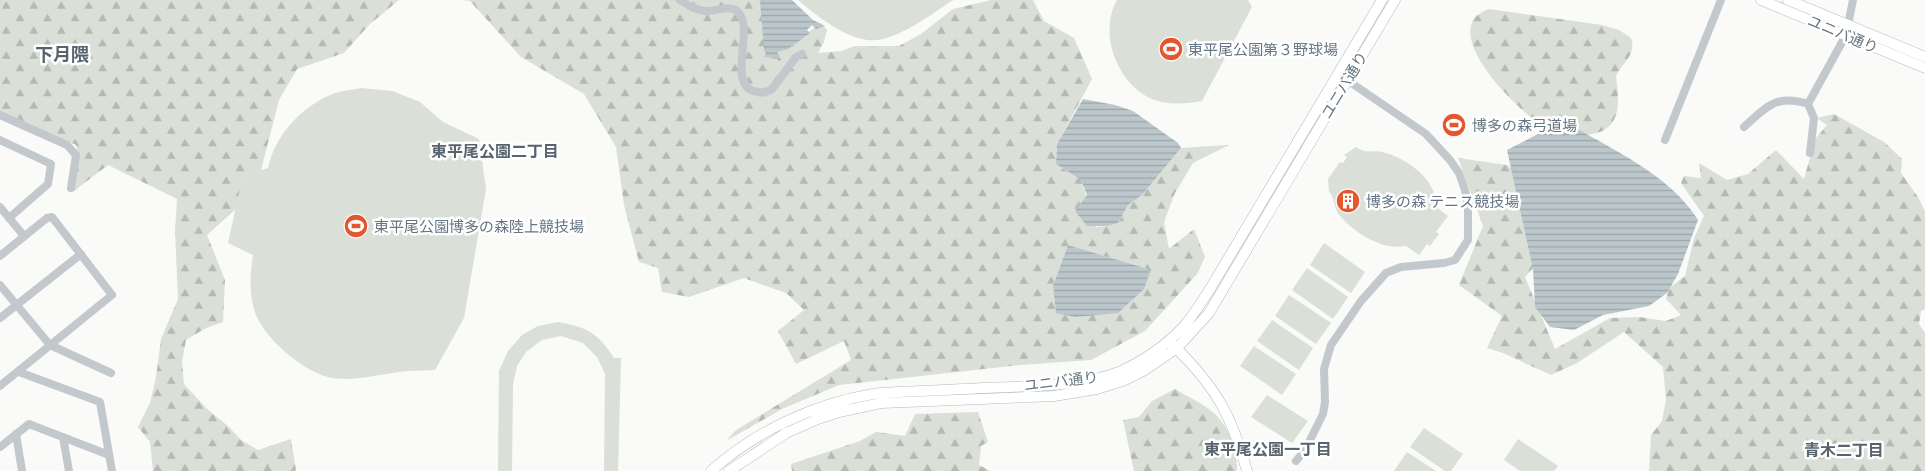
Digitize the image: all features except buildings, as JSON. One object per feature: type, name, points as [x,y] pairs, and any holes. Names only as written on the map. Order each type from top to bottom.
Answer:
[{"type":"street","points":[[680,0],[694,8],[706,11],[737,10],[744,20],[742,73],[747,88],[753,92],[768,92],[772,89],[796,57],[802,54]]},
{"type":"street","name":"ユニバ通り","points":[[711,471],[727,456],[768,431],[827,404],[875,394],[1053,384],[1091,380],[1118,372],[1140,361],[1169,340],[1184,326],[1210,289],[1382,0]]},
{"type":"street","name":"ユニバ通り","points":[[732,470],[786,433],[818,418],[839,412],[881,404],[1054,396],[1097,389],[1125,380],[1145,370],[1177,348],[1209,313],[1394,0]]},
{"type":"street","points":[[1665,140],[1721,0]]},
{"type":"street","name":"ユニバ通り","points":[[1761,0],[1925,57]]},
{"type":"street","name":"ユニバ通り","points":[[1788,0],[1925,68]]},
{"type":"street","points":[[1808,104],[1847,30],[1853,0]]},
{"type":"street","points":[[1296,461],[1305,450],[1323,414],[1325,402],[1324,370],[1332,345],[1361,301],[1386,273],[1401,267],[1444,263],[1455,260],[1468,240],[1468,208],[1465,190],[1459,173],[1450,160],[1426,134],[1347,80]]},
{"type":"street","points":[[1744,127],[1775,102],[1794,100],[1808,104]]},
{"type":"street","points":[[1808,104],[1814,118],[1810,153]]},
{"type":"street","points":[[0,115],[67,145],[76,155],[71,188]]},
{"type":"street","points":[[0,140],[51,164],[48,184],[8,218]]},
{"type":"street","points":[[0,207],[24,236]]},
{"type":"street","points":[[0,256],[47,218],[52,217],[112,295],[0,386]]},
{"type":"street","points":[[0,318],[81,254]]},
{"type":"street","points":[[0,284],[50,345],[111,373]]},
{"type":"street","points":[[1169,340],[1208,381],[1226,410],[1236,433],[1248,471]]},
{"type":"street","points":[[19,372],[100,402],[112,471]]},
{"type":"street","points":[[0,435],[3,445],[29,424],[109,454]]},
{"type":"street","points":[[16,434],[22,471]]},
{"type":"street","points":[[63,437],[69,471]]},
{"type":"street","points":[[727,456],[732,470]]},
{"type":"green space","points":[[0,0],[399,0],[370,24],[344,53],[297,69],[279,100],[261,170],[243,175],[236,209],[207,235],[225,280],[223,322],[206,328],[186,340],[182,362],[184,384],[207,409],[228,426],[241,440],[258,450],[291,439],[296,470],[153,471],[150,442],[138,427],[150,403],[156,377],[161,339],[178,299],[175,231],[177,199],[108,165],[74,191],[79,156],[76,145],[0,111]]},
{"type":"green space","points":[[463,0],[763,0],[790,45],[821,23],[827,30],[824,42],[818,53],[842,51],[854,46],[899,46],[921,34],[953,9],[991,0],[1033,0],[1044,21],[1074,38],[1092,79],[1057,144],[1056,164],[1081,180],[1096,227],[1118,223],[1128,205],[1142,195],[1181,148],[1229,145],[1193,163],[1175,193],[1164,222],[1169,249],[1194,229],[1205,257],[1197,274],[1145,331],[1091,360],[1020,365],[839,385],[782,409],[726,441],[736,430],[851,360],[844,341],[796,364],[778,331],[804,310],[786,293],[744,278],[689,297],[662,292],[658,268],[639,262],[624,205],[616,147],[584,94],[521,57],[470,1]],"holes":[[[1068,245],[1145,268],[1150,272],[1056,313],[1053,286]]]},
{"type":"green space","points":[[798,0],[953,0],[900,33],[877,40],[867,40],[839,30]]},
{"type":"green space","name":"東平尾公園第３野球場","points":[[1117,0],[1248,0],[1252,7],[1202,101],[1170,103],[1152,99],[1140,92],[1129,82],[1121,70],[1110,42],[1112,13]]},
{"type":"green space","points":[[1489,9],[1602,25],[1619,30],[1631,38],[1632,49],[1628,59],[1616,76],[1617,112],[1609,126],[1602,131],[1592,134],[1571,136],[1551,131],[1525,113],[1495,82],[1474,47],[1470,32],[1474,19]]},
{"type":"green space","name":"東平尾公園博多の森陸上競技場","points":[[361,88],[392,91],[420,102],[443,122],[479,139],[486,189],[464,318],[435,370],[404,371],[344,379],[328,377],[306,367],[273,341],[258,319],[251,295],[253,255],[228,243],[243,175],[268,168],[271,156],[283,134],[299,115],[309,107],[334,94]]},
{"type":"green space","points":[[1834,114],[1884,142],[1902,159],[1901,173],[1918,197],[1925,211],[1925,309],[1921,311],[1919,324],[1925,333],[1925,471],[1649,471],[1651,435],[1662,421],[1666,400],[1663,367],[1624,332],[1577,363],[1551,375],[1503,353],[1487,348],[1502,316],[1459,285],[1483,226],[1458,158],[1507,165],[1547,195],[1556,243],[1525,277],[1555,349],[1610,318],[1639,317],[1666,321],[1681,315],[1666,299],[1669,288],[1685,276],[1694,238],[1704,216],[1681,183],[1684,176],[1701,178],[1699,163],[1727,180],[1748,174],[1776,150],[1804,179],[1815,139],[1827,125],[1817,118]]},
{"type":"green space","name":"博多の森 テニス競技場","points":[[1356,147],[1366,151],[1382,152],[1401,159],[1419,172],[1432,188],[1436,207],[1448,216],[1436,232],[1439,234],[1430,246],[1427,244],[1419,255],[1406,246],[1387,246],[1368,238],[1351,227],[1338,213],[1329,192],[1328,179],[1340,162],[1343,163],[1347,157],[1344,155]]},
{"type":"green space","points":[[1324,243],[1365,272],[1351,293],[1310,265]]},
{"type":"green space","points":[[1307,268],[1348,297],[1333,319],[1292,290]]},
{"type":"green space","points":[[1289,295],[1331,323],[1316,344],[1275,316]]},
{"type":"green space","points":[[1272,320],[1313,348],[1299,370],[1257,341]]},
{"type":"green space","points":[[558,322],[577,326],[591,332],[603,343],[614,358],[621,358],[618,471],[604,471],[605,374],[597,357],[583,343],[561,336],[542,340],[526,352],[517,366],[513,384],[512,471],[498,471],[499,371],[508,351],[522,335],[538,326]]},
{"type":"green space","points":[[1254,346],[1296,374],[1282,395],[1240,366]]},
{"type":"green space","points":[[1175,389],[1206,407],[1220,419],[1232,440],[1237,471],[1134,471],[1123,420],[1139,417],[1152,401]]},
{"type":"green space","points":[[1267,395],[1308,421],[1292,443],[1251,417]]},
{"type":"green space","points":[[978,412],[988,442],[981,446],[979,465],[990,471],[792,471],[791,464],[860,441],[876,432],[905,436],[915,414]]},
{"type":"green space","points":[[1424,428],[1463,454],[1451,471],[1445,471],[1410,447]]},
{"type":"green space","points":[[1518,439],[1558,466],[1554,471],[1520,471],[1504,460]]},
{"type":"green space","points":[[1407,452],[1436,471],[1394,471]]},
{"type":"shaded area","points":[[760,0],[792,0],[813,20],[825,26],[816,29],[812,25],[807,30],[810,33],[788,49],[777,52],[781,60],[764,57],[766,53],[764,50]]},
{"type":"shaded area","points":[[1083,99],[1115,105],[1133,111],[1178,143],[1181,148],[1142,195],[1128,205],[1118,223],[1108,226],[1087,226],[1075,211],[1087,195],[1081,180],[1056,164],[1057,144]]},
{"type":"shaded area","points":[[1563,121],[1637,163],[1655,176],[1672,189],[1698,220],[1678,274],[1667,293],[1649,306],[1603,315],[1574,330],[1550,327],[1535,307],[1533,269],[1507,150]]},
{"type":"shaded area","points":[[1068,245],[1145,268],[1150,272],[1144,289],[1118,313],[1076,317],[1056,313],[1053,286]]},
{"type":"place","name":"東平尾公園第３野球場","points":[[1171,49]]},
{"type":"place","name":"博多の森弓道場","points":[[1454,125]]},
{"type":"place","name":"博多の森 テニス競技場","points":[[1348,201]]},
{"type":"place","name":"東平尾公園博多の森陸上競技場","points":[[356,226]]},
{"type":"district","name":"下月隈","points":[[62,54]]},
{"type":"district","name":"東平尾公園二丁目","points":[[495,151]]},
{"type":"district","name":"東平尾公園一丁目","points":[[1268,449]]},
{"type":"district","name":"青木二丁目","points":[[1844,450]]}]
